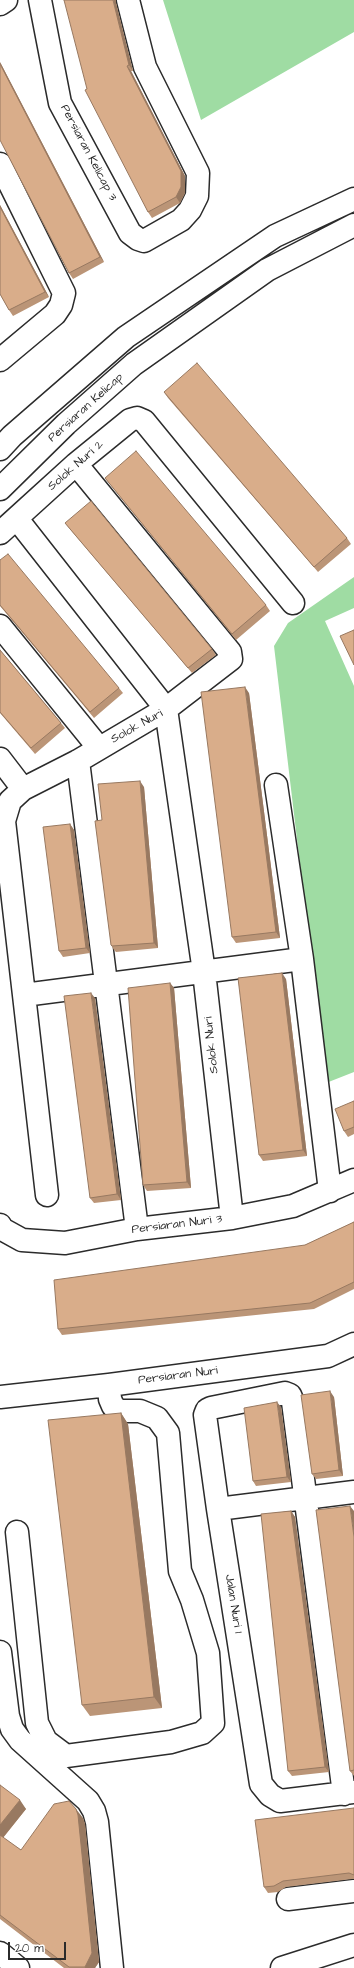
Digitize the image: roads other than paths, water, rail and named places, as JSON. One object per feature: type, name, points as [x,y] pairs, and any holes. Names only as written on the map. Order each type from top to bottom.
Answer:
[{"type":"street","points":[[0,4],[6,0]]},
{"type":"street","name":"Persiaran Kelicap 3","points":[[40,0],[60,103],[130,233],[138,239],[144,241],[181,220],[190,210],[197,196],[199,184],[198,173],[143,63],[128,0]]},
{"type":"street","points":[[0,164],[64,293],[61,305],[55,314],[0,360]]},
{"type":"street","points":[[0,449],[12,436],[126,337],[274,236],[354,199]]},
{"type":"street","name":"Persiaran Kelicap","points":[[0,489],[66,424],[134,364],[268,270],[354,225]]},
{"type":"street","points":[[163,312],[177,333]]},
{"type":"street","name":"Solok Nuri 2","points":[[0,534],[76,464],[130,420],[137,418],[144,421],[293,603]]},
{"type":"street","points":[[17,519],[166,709],[231,659],[230,652],[76,464]]},
{"type":"street","points":[[0,626],[99,748]]},
{"type":"street","name":"Solok Nuri","points":[[47,1195],[4,821],[10,802],[23,788],[78,761],[166,709],[204,972],[232,1218]]},
{"type":"street","points":[[0,760],[23,788]]},
{"type":"street","points":[[78,761],[137,1229]]},
{"type":"street","points":[[276,785],[302,958],[330,1192]]},
{"type":"street","points":[[24,995],[302,958]]},
{"type":"street","name":"Persiaran Nuri 3","points":[[0,1225],[2,1229],[22,1240],[65,1243],[137,1229],[232,1218],[293,1206],[330,1192],[354,1180]]},
{"type":"street","name":"Persiaran Nuri","points":[[0,1397],[109,1385],[328,1356],[354,1344]]},
{"type":"street","points":[[17,1532],[37,1723],[46,1741],[66,1756],[171,1742],[202,1733],[214,1723],[208,1653],[192,1600],[180,1571],[168,1433],[157,1418],[140,1411],[119,1411],[113,1406],[110,1399],[109,1385]]},
{"type":"street","name":"Jalan Nuri 1","points":[[304,1498],[293,1402],[290,1395],[285,1393],[207,1410],[205,1415],[218,1509],[261,1784],[270,1795],[280,1801],[349,1793]]},
{"type":"street","points":[[218,1509],[354,1492]]},
{"type":"street","points":[[304,1498],[349,1793]]},
{"type":"street","points":[[0,1652],[8,1716],[12,1729],[20,1740],[84,1798],[94,1811],[97,1822],[112,1968]]},
{"type":"street","points":[[288,1899],[354,1891]]},
{"type":"street","points":[[282,1968],[354,1945]]},
{"type":"street","points":[[0,1953],[18,1968]]}]
